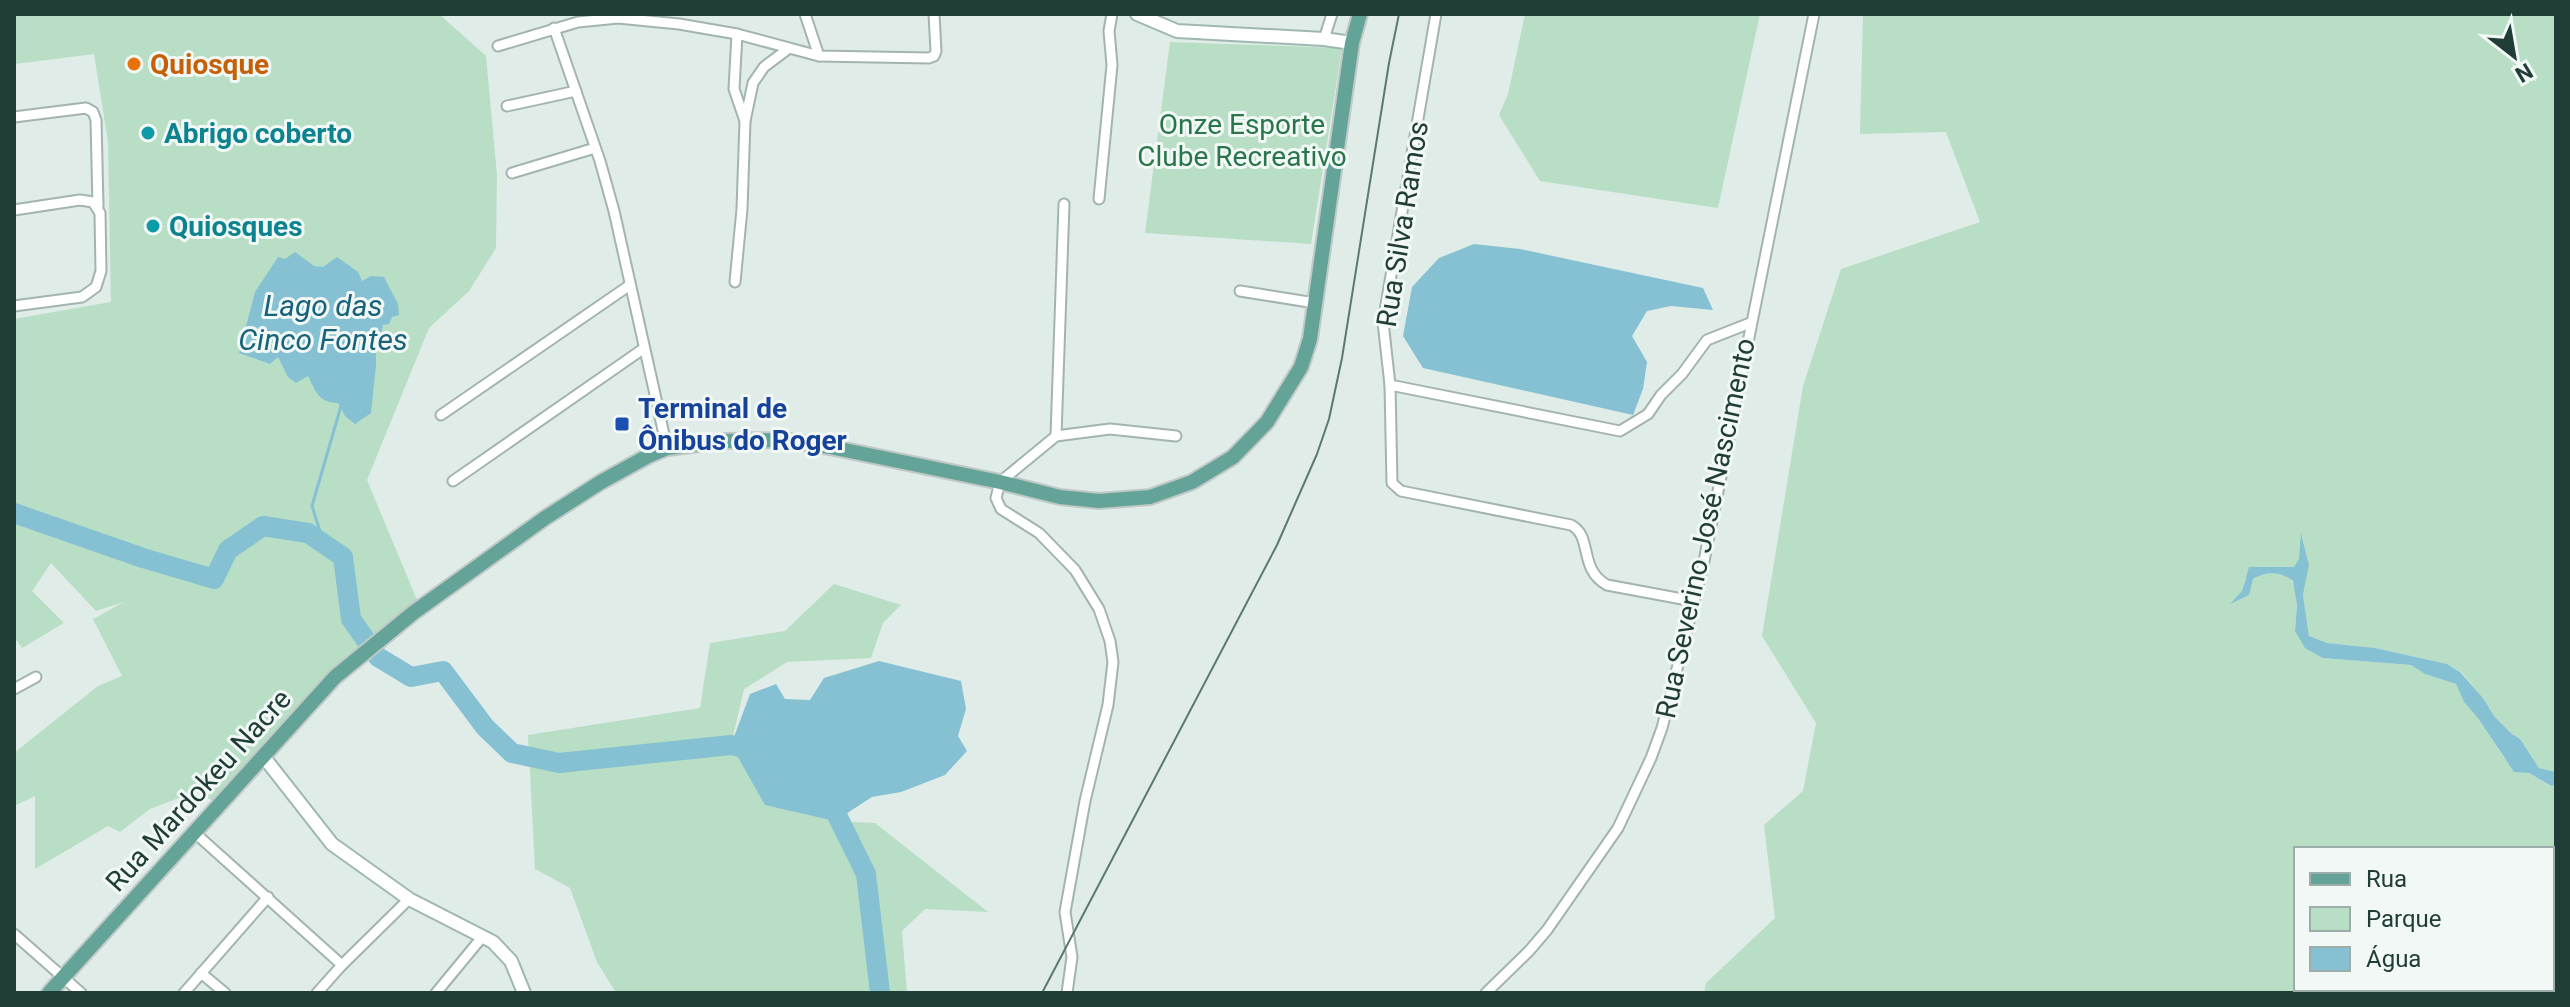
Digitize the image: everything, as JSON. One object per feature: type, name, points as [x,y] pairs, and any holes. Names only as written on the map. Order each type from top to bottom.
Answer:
[{"type":"main road","name":"Rua Mardokeu Nacre","points":[[49,993],[335,677],[393,628],[566,504],[625,468],[667,448],[724,441],[783,440],[830,447],[1060,497],[1099,501],[1150,497],[1192,482],[1233,457],[1267,422],[1301,367],[1310,339],[1352,43],[1360,14]]},
{"type":"street","points":[[805,14],[819,56]]},
{"type":"street","points":[[498,46],[605,16],[737,34],[819,56],[929,58],[936,51],[934,14]]},
{"type":"street","points":[[1099,199],[1112,65],[1109,31],[1112,14]]},
{"type":"street","points":[[1137,14],[1177,31],[1352,43]]},
{"type":"street","points":[[1324,39],[1332,14]]},
{"type":"street","name":"Rua Silva Ramos","points":[[1436,14],[1383,322],[1390,385],[1392,483],[1401,491],[1571,525],[1581,535],[1590,571],[1599,581],[1693,601]]},
{"type":"street","name":"Rua Severino José Nascimento","points":[[1486,993],[1547,930],[1618,828],[1662,728],[1703,566],[1814,14]]},
{"type":"street","points":[[554,28],[614,211],[667,448]]},
{"type":"street","points":[[737,34],[734,89],[745,121]]},
{"type":"street","points":[[735,282],[742,209],[745,121],[753,83],[764,67],[788,49]]},
{"type":"street","points":[[507,106],[576,91]]},
{"type":"street","points":[[14,117],[86,108],[93,112],[96,120],[101,271],[96,287],[82,297],[14,306]]},
{"type":"street","points":[[512,173],[595,148]]},
{"type":"street","points":[[14,210],[80,200],[98,206]]},
{"type":"street","points":[[1056,436],[1064,204]]},
{"type":"street","points":[[441,415],[630,285]]},
{"type":"street","points":[[1240,291],[1315,303]]},
{"type":"street","points":[[1390,385],[1620,431],[1648,414],[1707,340],[1750,323]]},
{"type":"street","points":[[453,481],[643,349]]},
{"type":"street","points":[[1067,993],[1072,957],[1065,912],[1085,801],[1108,705],[1113,662],[1110,641],[1089,590],[1056,549],[1039,533],[998,506],[996,498],[1000,482],[1056,436],[1110,429],[1176,436]]},
{"type":"street","points":[[14,689],[36,677]]},
{"type":"street","points":[[263,756],[332,844],[409,899],[483,936],[503,950],[524,993]]},
{"type":"street","points":[[195,833],[342,965]]},
{"type":"street","points":[[184,993],[268,897]]},
{"type":"street","points":[[317,993],[409,899]]},
{"type":"street","points":[[14,934],[81,993]]},
{"type":"street","points":[[436,993],[483,936]]},
{"type":"street","points":[[201,973],[225,993]]},
{"type":"green space","points":[[14,14],[439,14],[486,56],[497,175],[496,248],[469,291],[429,328],[367,480],[422,612],[345,665],[216,803],[197,791],[150,809],[120,832],[108,826],[35,869],[35,796],[14,806],[14,753],[98,686],[122,676],[93,619],[124,602],[96,611],[51,563],[32,591],[64,623],[22,648],[14,637],[14,319],[111,302],[108,142],[94,54],[14,64]]},
{"type":"green space","points":[[1525,14],[1760,14],[1718,208],[1540,181],[1499,115],[1508,94]]},
{"type":"green space","points":[[1863,14],[2556,14],[2556,772],[2539,768],[2520,739],[2494,716],[2461,672],[2447,664],[2375,648],[2327,643],[2309,636],[2303,595],[2309,565],[2302,536],[2299,559],[2294,568],[2266,567],[2245,578],[2242,591],[2232,602],[2248,595],[2256,577],[2271,573],[2286,575],[2295,587],[2295,631],[2323,658],[2411,665],[2425,674],[2456,684],[2464,702],[2478,717],[2504,758],[2550,786],[2556,785],[2556,993],[1704,993],[1706,983],[1775,918],[1764,825],[1803,791],[1816,723],[1762,636],[1803,386],[1841,269],[1980,222],[1946,132],[1860,134]]},
{"type":"green space","name":"Onze Esporte Clube Recreativo","points":[[1170,42],[1342,48],[1311,244],[1145,233]]},
{"type":"green space","points":[[834,584],[901,605],[883,623],[871,658],[787,662],[744,689],[731,745],[835,821],[875,823],[988,912],[925,909],[902,931],[907,993],[616,993],[597,962],[570,888],[535,869],[528,735],[700,708],[710,643],[785,631]]},
{"type":"water","points":[[1474,244],[1520,249],[1703,288],[1713,310],[1671,306],[1647,311],[1632,336],[1647,362],[1643,389],[1633,415],[1423,368],[1403,336],[1412,287],[1439,258]]},
{"type":"water","name":"Lago das Cinco Fontes","points":[[295,252],[314,266],[323,267],[337,257],[358,272],[362,281],[371,276],[384,277],[398,304],[399,315],[383,325],[376,344],[371,413],[355,424],[345,416],[338,403],[326,401],[318,395],[308,376],[296,383],[288,377],[278,357],[270,364],[239,353],[255,292],[278,257],[285,259]]},
{"type":"water","points":[[2301,533],[2309,565],[2303,595],[2309,636],[2327,643],[2375,648],[2447,664],[2460,672],[2494,716],[2520,739],[2539,768],[2556,772],[2556,785],[2551,786],[2529,773],[2514,772],[2464,702],[2456,684],[2425,674],[2411,665],[2323,658],[2305,648],[2295,631],[2297,605],[2293,581],[2284,575],[2268,573],[2258,576],[2253,579],[2249,595],[2230,604],[2242,591],[2249,567],[2294,567],[2299,559]]},
{"type":"water","points":[[879,661],[961,681],[966,709],[958,736],[967,751],[945,775],[901,792],[872,797],[835,821],[765,805],[731,745],[750,694],[776,684],[785,699],[810,700],[824,678]]},
{"type":"waterway","points":[[324,544],[312,506],[341,406]]},
{"type":"waterway","points":[[14,513],[214,579],[228,550],[263,526],[308,533],[343,557],[351,619],[378,657],[411,677],[443,671],[485,727],[512,753],[559,763],[731,745],[758,751]]},
{"type":"waterway","points":[[828,797],[866,874],[880,993]]},
{"type":"tram line","points":[[1042,993],[1277,545],[1317,454],[1329,419],[1342,358],[1399,14]]},
{"type":"place","name":"Quiosque","points":[[134,64]]},
{"type":"place","name":"Abrigo coberto","points":[[148,133]]},
{"type":"place","name":"Quiosques","points":[[153,226]]},
{"type":"place","name":"Terminal de Ônibus do Roger","points":[[622,424]]}]
